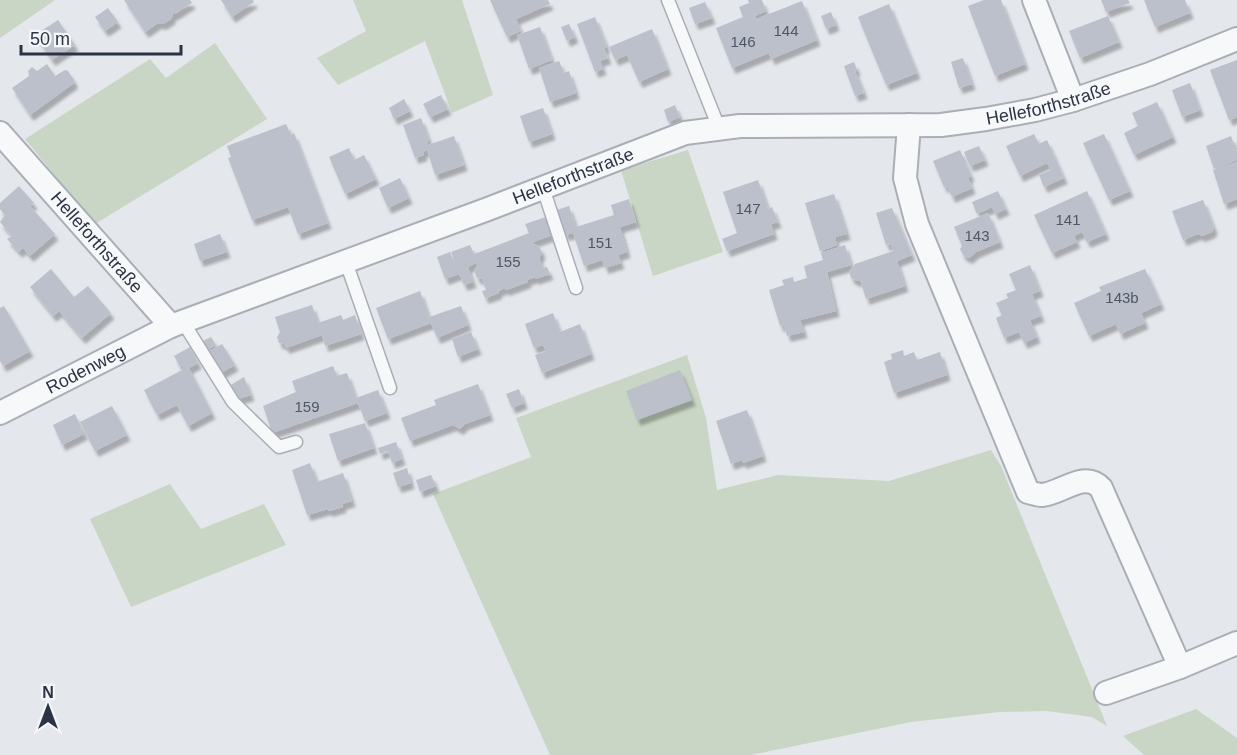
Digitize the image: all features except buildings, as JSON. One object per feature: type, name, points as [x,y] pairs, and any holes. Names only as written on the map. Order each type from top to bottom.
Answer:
[{"type":"street","points":[[1034,0],[1073,100]]},
{"type":"street","name":"Helleforthstraße","points":[[0,133],[177,324],[685,133],[740,126],[941,125],[986,119],[1073,100],[1150,74],[1237,39]]},
{"type":"street","points":[[909,125],[905,178],[917,224],[1028,492],[1041,495],[1087,480],[1095,481],[1101,488],[1180,667]]},
{"type":"street","name":"Rodenweg","points":[[0,413],[177,324]]},
{"type":"street","points":[[1106,693],[1180,667],[1237,643]]},
{"type":"lane","points":[[668,0],[719,128]]},
{"type":"lane","points":[[543,188],[576,288]]},
{"type":"lane","points":[[346,262],[390,388]]},
{"type":"lane","points":[[177,324],[233,402],[279,447],[296,442]]},
{"type":"green space","points":[[0,0],[55,0],[0,38]]},
{"type":"green space","points":[[353,0],[462,0],[493,95],[452,113],[425,41],[338,85],[317,58],[366,31]]},
{"type":"green space","points":[[215,43],[267,119],[95,224],[25,139],[150,59],[166,78]]},
{"type":"green space","points":[[688,150],[723,252],[653,276],[621,170]]},
{"type":"green space","points":[[687,355],[706,418],[717,490],[778,475],[889,481],[991,450],[1001,466],[1107,726],[1092,717],[1047,711],[1000,712],[911,722],[751,755],[550,755],[433,494],[531,457],[516,418]]},
{"type":"green space","points":[[170,484],[201,529],[264,504],[286,545],[131,607],[90,519]]},
{"type":"green space","points":[[1196,709],[1237,738],[1237,755],[1144,755],[1123,736]]}]
